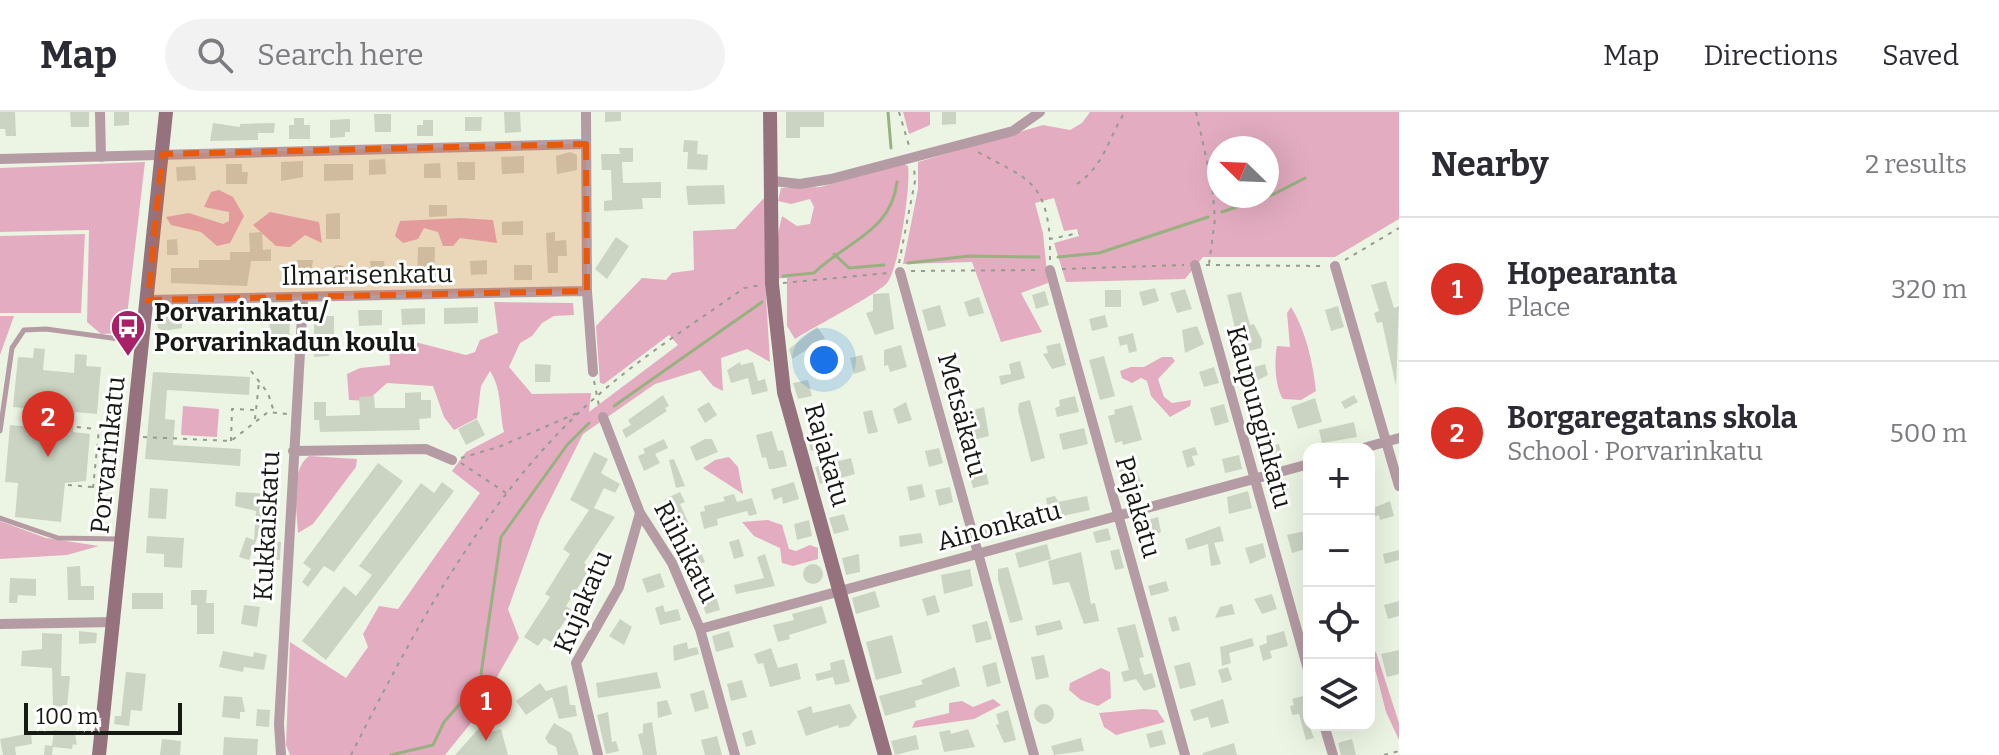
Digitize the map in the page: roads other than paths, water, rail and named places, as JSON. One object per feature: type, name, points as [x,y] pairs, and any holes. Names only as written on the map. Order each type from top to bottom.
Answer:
[{"type":"street","points":[[100,112],[101,157]]},
{"type":"street","name":"Porvarinkatu","points":[[99,755],[166,112]]},
{"type":"street","points":[[586,112],[587,291],[593,372]]},
{"type":"street","name":"Rajakatu","points":[[770,112],[772,284],[784,392],[885,755]]},
{"type":"street","points":[[773,181],[800,184],[913,158],[1013,131],[1040,112]]},
{"type":"street","points":[[0,159],[586,144]]},
{"type":"street","name":"Kaupunginkatu","points":[[1195,265],[1305,659]]},
{"type":"street","points":[[1335,266],[1399,486]]},
{"type":"street","name":"Pajakatu","points":[[1050,270],[1185,755]]},
{"type":"street","name":"Metsäkatu","points":[[900,272],[1034,755]]},
{"type":"street","name":"Ilmarisenkatu","points":[[148,300],[587,291]]},
{"type":"street","name":"Kukkaiskatu","points":[[281,755],[279,724],[303,299]]},
{"type":"street","name":"Riihikatu","points":[[603,417],[640,513],[672,563],[700,629],[735,755]]},
{"type":"street","points":[[1375,445],[1399,438]]},
{"type":"street","points":[[293,451],[426,449],[452,460]]},
{"type":"street","name":"Ainonkatu","points":[[700,629],[1303,466]]},
{"type":"street","name":"Kujakatu","points":[[598,755],[576,663],[597,632],[619,587],[640,513]]},
{"type":"street","points":[[0,624],[115,622]]},
{"type":"street","points":[[1326,731],[1333,755]]},
{"type":"lane","points":[[0,431],[12,348],[24,330],[46,329],[143,342]]},
{"type":"lane","points":[[0,518],[58,538],[123,539]]},
{"type":"waterway","points":[[888,112],[891,148]]},
{"type":"waterway","points":[[1222,212],[1274,194],[1305,178]]},
{"type":"waterway","points":[[783,276],[814,273],[866,234],[886,213],[897,182]]},
{"type":"waterway","points":[[1058,257],[1099,253],[1208,217]]},
{"type":"waterway","points":[[834,254],[849,268],[884,265]]},
{"type":"waterway","points":[[908,263],[969,256],[1039,257]]},
{"type":"waterway","points":[[614,406],[762,302]]},
{"type":"waterway","points":[[391,755],[433,745],[444,722],[480,681],[501,537],[567,445],[589,423]]},
{"type":"place","name":"Porvarinkatu/ Porvarinkadun koulu","points":[[128,358]]},
{"type":"place","name":"Borgaregatans skola","points":[[48,457]]},
{"type":"place","name":"Hopearanta","points":[[486,741]]}]
